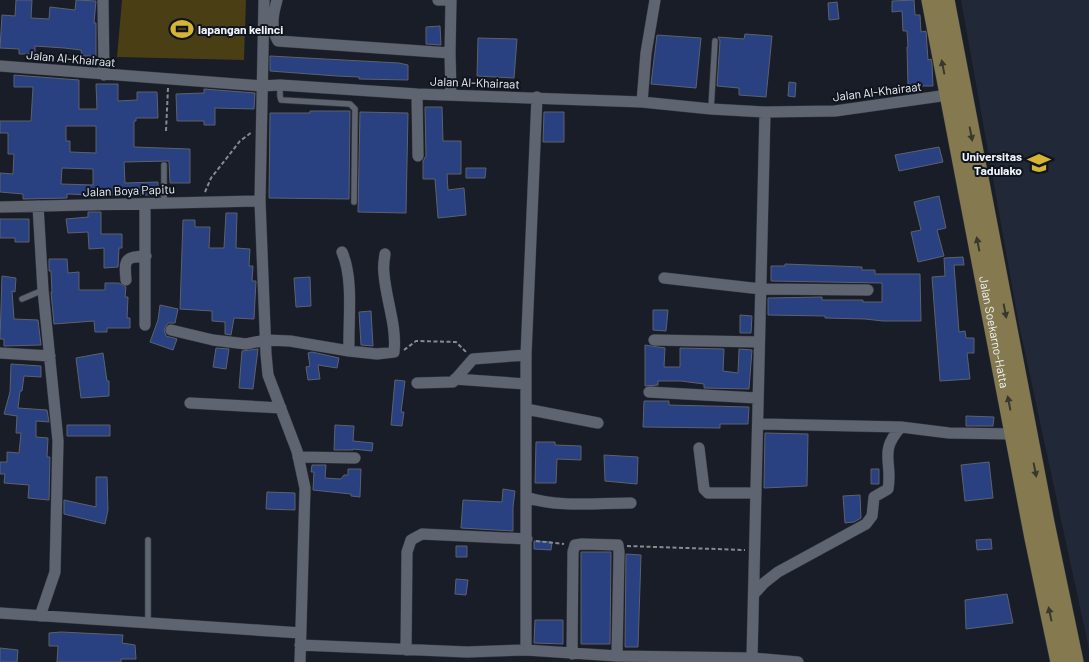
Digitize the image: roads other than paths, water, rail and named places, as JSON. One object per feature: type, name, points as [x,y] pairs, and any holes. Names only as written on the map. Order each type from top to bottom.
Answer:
[{"type":"main road","name":"Jalan Soekarno-Hatta","points":[[930,0],[1034,538],[1060,662]]},
{"type":"main road","name":"Jalan Soekarno-Hatta","points":[[945,0],[1045,522],[1074,662]]},
{"type":"street","points":[[103,0],[104,75]]},
{"type":"street","points":[[264,0],[260,201],[265,340],[268,375],[298,456],[305,488],[300,662]]},
{"type":"street","points":[[277,0],[273,14],[273,33],[278,41],[450,53]]},
{"type":"street","points":[[438,0],[451,0],[451,94]]},
{"type":"street","points":[[642,102],[646,53],[655,0]]},
{"type":"street","name":"Jalan Al-Khairaat","points":[[0,66],[262,86],[280,85],[417,94],[642,102],[711,110],[765,112],[835,111],[948,95]]},
{"type":"street","points":[[417,94],[418,156]]},
{"type":"street","points":[[520,654],[527,539],[526,355],[537,98]]},
{"type":"street","points":[[752,658],[758,424],[758,342],[765,112]]},
{"type":"street","name":"Jalan Boya Papitu","points":[[0,207],[260,201]]},
{"type":"street","points":[[145,204],[146,325]]},
{"type":"street","points":[[38,206],[43,290],[58,441],[55,572],[40,616]]},
{"type":"street","points":[[342,252],[347,263],[349,282],[349,351]]},
{"type":"street","points":[[171,330],[213,340],[246,344],[265,340],[377,354],[394,352],[393,324],[384,272],[385,254]]},
{"type":"street","points":[[126,280],[126,259],[129,257],[146,256]]},
{"type":"street","points":[[664,278],[761,289],[868,290]]},
{"type":"street","points":[[654,340],[758,342]]},
{"type":"street","points":[[0,353],[50,356]]},
{"type":"street","points":[[417,383],[449,383],[455,380],[473,359],[526,355]]},
{"type":"street","points":[[455,380],[526,384]]},
{"type":"street","points":[[649,392],[757,398]]},
{"type":"street","points":[[190,403],[280,408]]},
{"type":"street","points":[[526,409],[598,423]]},
{"type":"street","points":[[758,424],[901,428],[949,433],[1015,434]]},
{"type":"street","points":[[754,594],[778,572],[866,524],[872,516],[874,499],[888,489],[888,446],[893,436],[901,428]]},
{"type":"street","points":[[699,448],[704,489],[708,493],[756,493]]},
{"type":"street","points":[[298,456],[355,458]]},
{"type":"street","points":[[526,497],[538,501],[557,503],[630,503]]},
{"type":"street","points":[[406,650],[407,552],[411,540],[422,534],[527,539]]},
{"type":"street","points":[[572,654],[575,545],[618,545],[617,659]]},
{"type":"street","points":[[0,613],[301,633]]},
{"type":"street","points":[[300,645],[482,654],[572,654],[617,659],[752,658],[798,662]]},
{"type":"lane","points":[[711,110],[715,41]]},
{"type":"lane","points":[[280,85],[281,100],[350,104],[355,109],[354,202]]},
{"type":"lane","points":[[164,165],[164,202]]},
{"type":"lane","points":[[22,299],[43,290]]},
{"type":"lane","points":[[148,540],[148,623]]},
{"type":"place","name":"lapangan kelinci","points":[[182,29]]},
{"type":"place","name":"Universitas Tadulako","points":[[1039,163]]}]
